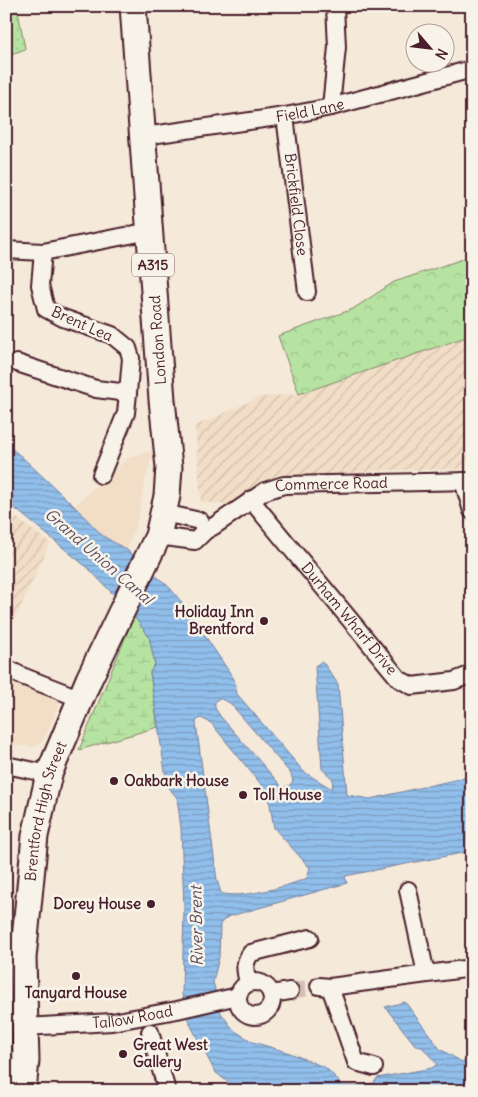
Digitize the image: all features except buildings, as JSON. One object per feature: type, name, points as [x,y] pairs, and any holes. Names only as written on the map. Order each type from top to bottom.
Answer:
[{"type":"main road","name":"London Road","points":[[133,6],[162,400],[169,467],[168,490],[157,533]]},
{"type":"main road","name":"Brentford High Street","points":[[23,1091],[26,1060],[25,1027],[15,957],[35,836],[49,774],[81,698],[157,533]]},
{"type":"street","points":[[331,107],[337,46],[335,6]]},
{"type":"street","name":"Field Lane","points":[[144,136],[285,116],[331,107],[472,68]]},
{"type":"street","name":"Brickfield Close","points":[[285,116],[306,292]]},
{"type":"street","points":[[6,250],[43,252],[150,231]]},
{"type":"street","name":"Brent Lea","points":[[43,252],[40,285],[46,309],[63,318],[112,335],[128,348],[131,358],[126,413],[100,474]]},
{"type":"street","points":[[17,363],[96,389],[128,393]]},
{"type":"street","points":[[467,481],[472,511]]},
{"type":"street","name":"Commerce Road","points":[[157,533],[195,541],[205,531],[265,491],[284,485],[467,481]]},
{"type":"street","name":"Durham Wharf Drive","points":[[251,500],[399,679],[412,686],[454,681],[472,674]]},
{"type":"street","points":[[157,533],[200,521],[205,531]]},
{"type":"street","points":[[6,668],[81,698]]},
{"type":"street","points":[[6,765],[49,774]]},
{"type":"street","points":[[408,890],[426,974]]},
{"type":"street","points":[[248,983],[244,968],[246,960],[251,953],[310,938]]},
{"type":"street","points":[[374,1067],[356,1062],[325,986],[472,968]]},
{"type":"street","points":[[259,982],[271,994],[271,1005],[268,1010],[259,1016],[243,1012],[238,1002],[231,997],[248,983],[259,982]]},
{"type":"street","points":[[271,994],[290,991]]},
{"type":"street","name":"Tallow Road","points":[[25,1027],[112,1022],[177,1010],[231,997]]},
{"type":"street","points":[[150,1032],[167,1091]]},
{"type":"shaded area","points":[[472,335],[472,469],[389,470],[282,478],[228,505],[201,502],[195,426],[260,397],[299,394]]},
{"type":"shaded area","points":[[154,450],[145,480],[138,518],[127,550],[103,536],[74,506],[128,458]]},
{"type":"shaded area","points":[[6,510],[50,543],[6,638]]},
{"type":"shaded area","points":[[15,680],[60,701],[45,738],[36,747],[6,744],[6,681]]},
{"type":"green space","points":[[6,6],[17,6],[25,49],[6,56]]},
{"type":"green space","points":[[472,256],[472,335],[299,394],[278,336],[353,309],[394,282]]},
{"type":"green space","points":[[134,616],[149,636],[155,664],[150,673],[158,727],[79,750]]},
{"type":"water","points":[[6,444],[74,506],[103,536],[127,550],[170,588],[187,609],[234,679],[237,694],[304,772],[332,789],[333,779],[322,769],[315,666],[322,661],[338,684],[347,795],[370,799],[472,776],[472,851],[345,876],[347,883],[227,917],[220,924],[219,957],[213,982],[221,1013],[235,1031],[253,1042],[290,1053],[326,1068],[341,1086],[361,1086],[374,1083],[377,1078],[432,1068],[437,1064],[422,1047],[416,1046],[385,1007],[405,1002],[440,1049],[462,1062],[472,1060],[472,1091],[239,1091],[215,1072],[189,1022],[182,994],[184,908],[181,828],[177,798],[167,785],[150,672],[155,664],[149,637],[134,616],[89,569],[6,501]],"holes":[[[219,698],[230,703],[291,774],[293,781],[290,785],[283,788],[220,716],[215,708],[215,702]],[[201,718],[211,723],[268,793],[274,828],[310,868],[307,878],[289,885],[251,893],[239,895],[221,893],[217,880],[196,723]]]},
{"type":"tunnel","points":[[290,991],[319,986]]},
{"type":"place","name":"Holiday Inn Brentford","points":[[264,621]]},
{"type":"place","name":"Oakbark House","points":[[114,781]]},
{"type":"place","name":"Toll House","points":[[243,795]]},
{"type":"place","name":"Dorey House","points":[[151,904]]},
{"type":"place","name":"Tanyard House","points":[[76,976]]},
{"type":"place","name":"Great West Gallery","points":[[123,1054]]},
{"type":"water label","name":"Grand Union Canal","points":[[99,556]]},
{"type":"water label","name":"River Brent","points":[[196,926]]}]
